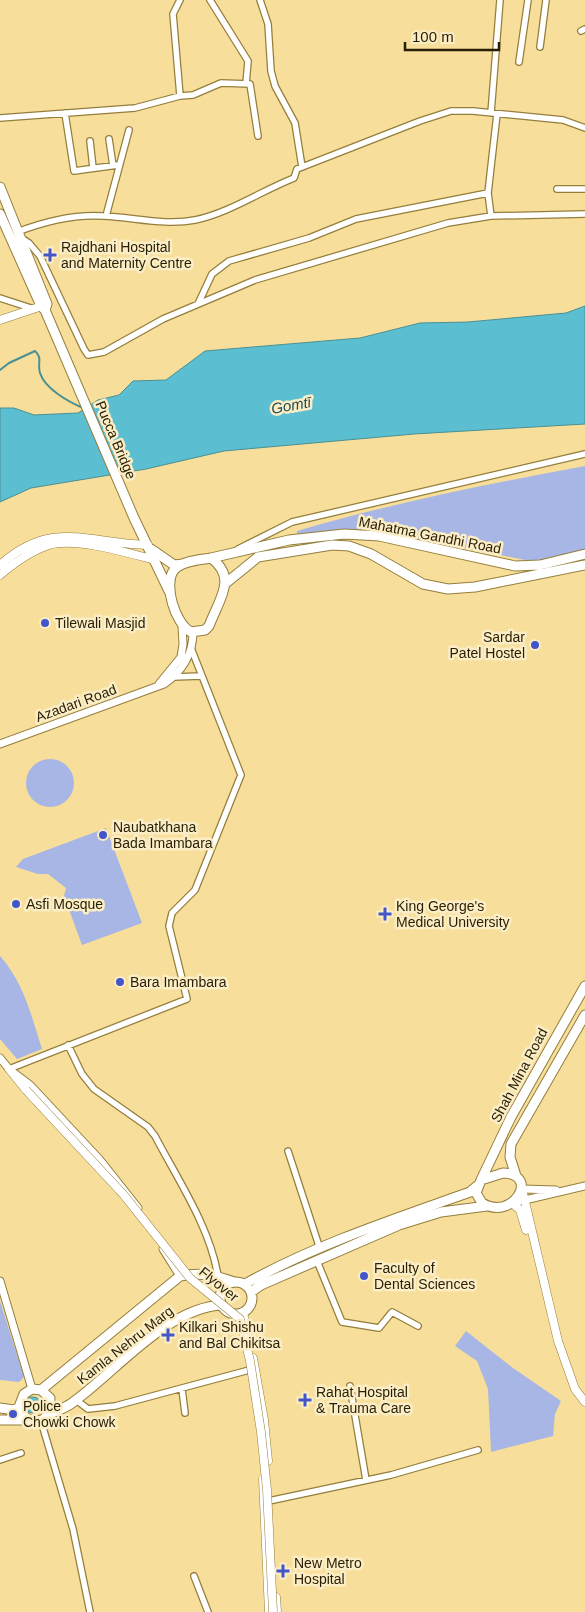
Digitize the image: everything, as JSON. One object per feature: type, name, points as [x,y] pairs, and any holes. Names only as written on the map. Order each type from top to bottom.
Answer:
[{"type":"main road","points":[[0,187],[42,307]]},
{"type":"main road","points":[[0,214],[42,307]]},
{"type":"main road","points":[[0,320],[42,307]]},
{"type":"main road","name":"Pucca Bridge","points":[[42,307],[134,518],[169,592]]},
{"type":"main road","name":"Mahatma Gandhi Road","points":[[211,558],[290,540],[344,534],[374,536],[515,566],[540,565],[585,554]]},
{"type":"main road","points":[[0,565],[14,552],[35,543],[60,536],[81,536],[148,546],[174,565],[211,558],[221,566],[226,583],[209,626],[205,630],[192,632],[182,626],[169,592],[172,573],[183,564]]},
{"type":"main road","points":[[371,554],[374,536]]},
{"type":"main road","points":[[0,575],[24,557],[49,545],[65,543],[119,551],[155,560]]},
{"type":"main road","name":"Mahatma Gandhi Road","points":[[226,583],[258,557],[279,552],[332,545],[349,546],[371,554],[422,584],[448,589],[475,588],[585,566]]},
{"type":"main road","points":[[515,566],[518,579]]},
{"type":"main road","name":"Shah Mina Road","points":[[479,1183],[492,1154],[537,1070],[585,986]]},
{"type":"main road","name":"Shah Mina Road","points":[[516,1176],[510,1157],[511,1144],[585,1015]]},
{"type":"main road","name":"Flyover","points":[[9,1069],[26,1090],[123,1194],[190,1278],[240,1319],[250,1361],[261,1432],[275,1612]]},
{"type":"main road","points":[[537,1070],[550,1076]]},
{"type":"main road","points":[[251,1292],[261,1285],[317,1261],[371,1233],[470,1192],[479,1183],[503,1173],[516,1176],[522,1189],[558,1341],[574,1389],[584,1397]]},
{"type":"main road","points":[[479,1183],[478,1198],[487,1206]]},
{"type":"main road","points":[[0,1408],[14,1410],[19,1407],[24,1394],[36,1390],[180,1276],[195,1273],[218,1276],[245,1284],[271,1269],[320,1249],[371,1233],[441,1212],[512,1203],[518,1199],[522,1189]]},
{"type":"main road","points":[[512,1203],[520,1210],[530,1244],[536,1254]]},
{"type":"main road","points":[[234,1282],[225,1286],[221,1293],[222,1305],[237,1321],[252,1369]]},
{"type":"main road","points":[[231,1313],[243,1312],[252,1303],[251,1292],[245,1284]]},
{"type":"main road","name":"Kamla Nehru Marg","points":[[44,1418],[76,1400],[172,1322],[195,1311],[222,1305]]},
{"type":"main road","points":[[243,1312],[252,1369],[256,1418],[267,1501],[275,1612]]},
{"type":"main road","points":[[0,1420],[44,1418],[51,1401],[46,1393],[36,1390]]},
{"type":"main road","points":[[19,1407],[24,1417],[30,1420]]},
{"type":"main road","points":[[267,1501],[269,1612]]},
{"type":"street","points":[[180,0],[173,14],[180,96]]},
{"type":"street","points":[[210,0],[248,61],[246,84]]},
{"type":"street","points":[[260,0],[268,24],[271,70],[275,86],[295,123],[302,167]]},
{"type":"street","points":[[491,216],[488,193],[500,0]]},
{"type":"street","points":[[518,62],[528,0]]},
{"type":"street","points":[[540,47],[546,0]]},
{"type":"street","points":[[0,118],[135,108],[180,96],[194,95],[221,84],[250,84],[258,136]]},
{"type":"street","points":[[585,128],[563,120],[451,111],[420,120],[297,169],[294,178],[215,214],[194,220],[164,222],[106,216],[40,224],[18,235],[29,243],[40,256],[88,354],[104,352],[163,319],[254,280],[326,258],[448,224],[491,216],[585,214]]},
{"type":"street","points":[[65,113],[74,171],[116,165]]},
{"type":"street","points":[[106,216],[116,165],[129,130]]},
{"type":"street","points":[[109,139],[116,165]]},
{"type":"street","points":[[90,141],[93,168]]},
{"type":"street","points":[[557,189],[585,189]]},
{"type":"street","points":[[198,304],[212,274],[229,261],[309,238],[356,219],[488,193]]},
{"type":"street","points":[[0,298],[42,307]]},
{"type":"street","points":[[229,553],[292,522],[585,454]]},
{"type":"street","points":[[159,684],[181,657],[183,644],[182,626]]},
{"type":"street","points":[[173,677],[187,660],[191,648],[192,632]]},
{"type":"street","points":[[9,1069],[187,999],[168,926],[172,913],[195,890],[241,776],[191,648]]},
{"type":"street","points":[[173,677],[202,676]]},
{"type":"street","name":"Azadari Road","points":[[0,744],[150,689],[159,684],[164,684],[173,677]]},
{"type":"street","points":[[68,1045],[82,1074],[94,1089],[148,1127],[155,1136],[192,1205],[215,1257],[218,1276]]},
{"type":"street","points":[[0,1058],[9,1069],[30,1085],[130,1196],[180,1276]]},
{"type":"street","points":[[288,1151],[320,1249]]},
{"type":"street","points":[[512,1203],[585,1186]]},
{"type":"street","points":[[522,1189],[564,1190]]},
{"type":"street","points":[[317,1261],[342,1322],[379,1328],[392,1312],[418,1326]]},
{"type":"street","points":[[0,1281],[36,1390]]},
{"type":"street","points":[[76,1400],[88,1409],[115,1406],[252,1369]]},
{"type":"street","points":[[350,1386],[366,1480]]},
{"type":"street","points":[[182,1389],[185,1412]]},
{"type":"street","points":[[44,1418],[73,1529],[90,1612]]},
{"type":"street","points":[[267,1501],[366,1480],[478,1450]]},
{"type":"street","points":[[0,1460],[21,1452]]},
{"type":"street","points":[[194,1576],[208,1612]]},
{"type":"shaded area","points":[[585,466],[585,551],[554,559],[530,561],[380,531],[354,529],[297,536],[297,531],[404,503]]},
{"type":"shaded area","points":[[45,759],[55,759],[64,763],[70,769],[73,774],[73,792],[64,803],[55,807],[45,807],[36,803],[30,797],[26,788],[26,778],[30,769],[36,763]]},
{"type":"shaded area","points":[[106,828],[142,923],[82,945],[64,896],[66,888],[48,874],[38,874],[16,867],[23,859]]},
{"type":"shaded area","points":[[0,956],[21,988],[42,1049],[17,1059],[0,1039]]},
{"type":"shaded area","points":[[0,1301],[24,1377],[19,1382],[0,1380]]},
{"type":"shaded area","points":[[466,1331],[513,1368],[561,1401],[555,1414],[553,1436],[491,1452],[488,1389],[477,1361],[455,1346]]},
{"type":"water","name":"Gomtī","points":[[585,306],[585,424],[414,434],[224,451],[146,469],[31,488],[0,502],[0,408],[14,408],[34,415],[78,413],[98,400],[119,395],[133,381],[166,380],[205,351],[360,338],[420,323],[468,322],[566,313]]},
{"type":"water","points":[[33,1397],[41,1405],[33,1413],[25,1405]]},
{"type":"waterway","points":[[0,370],[9,363],[35,351],[39,358],[40,373],[52,390],[83,408]]},
{"type":"place","name":"Rajdhani Hospital and Maternity Centre","points":[[50,255]]},
{"type":"place","name":"Tilewali Masjid","points":[[45,623]]},
{"type":"place","name":"Sardar Patel Hostel","points":[[535,645]]},
{"type":"place","name":"Naubatkhana Bada Imambara","points":[[103,835]]},
{"type":"place","name":"Asfi Mosque","points":[[16,904]]},
{"type":"place","name":"King George's Medical University","points":[[385,914]]},
{"type":"place","name":"Bara Imambara","points":[[120,982]]},
{"type":"place","name":"Faculty of Dental Sciences","points":[[364,1276]]},
{"type":"place","name":"Kilkari Shishu and Bal Chikitsa","points":[[168,1335]]},
{"type":"place","name":"Rahat Hospital & Trauma Care","points":[[305,1400]]},
{"type":"place","name":"Police Chowki Chowk","points":[[13,1414]]},
{"type":"place","name":"New Metro Hospital","points":[[283,1571]]}]
